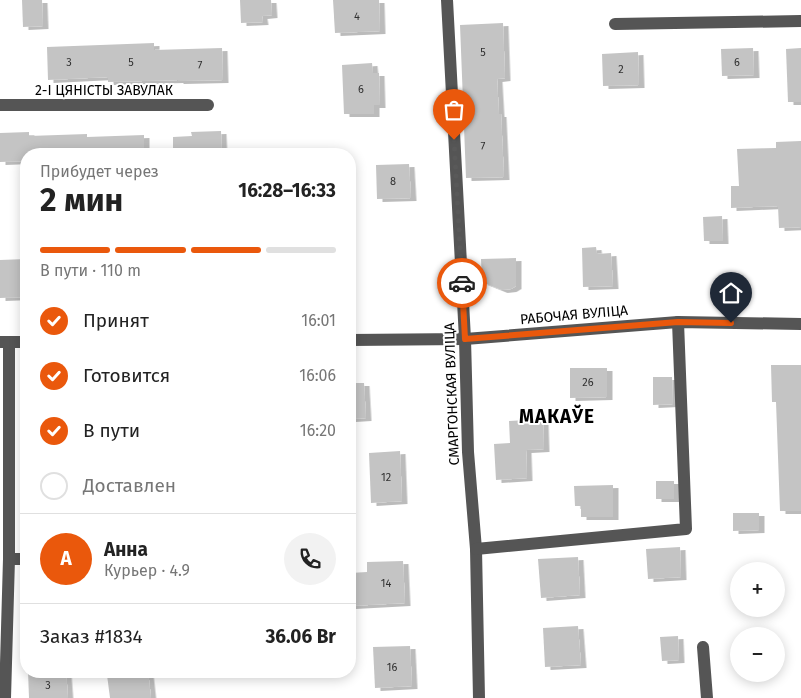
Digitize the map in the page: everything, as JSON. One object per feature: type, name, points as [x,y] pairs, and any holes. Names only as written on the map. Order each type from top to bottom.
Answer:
[{"type":"street","name":"СМАРГОНСКАЯ ВУЛІЦА","points":[[447,0],[465,339],[468,452],[476,549],[479,698]]},
{"type":"street","points":[[615,24],[801,21]]},
{"type":"street","name":"2-І ЦЯНІСТЫ ЗАВУЛАК","points":[[0,105],[208,105]]},
{"type":"street","name":"РАБОЧАЯ ВУЛІЦА","points":[[356,340],[465,339],[678,322],[801,324]]},
{"type":"street","points":[[476,549],[686,529],[678,322]]},
{"type":"street","points":[[5,698],[9,559],[4,342],[20,342]]},
{"type":"street","points":[[9,559],[20,558]]},
{"type":"street","points":[[703,647],[707,698]]},
{"type":"building","points":[[22,0],[42,0],[43,26],[23,27]]},
{"type":"building","points":[[240,0],[271,0],[272,15],[262,16],[263,22],[241,23]]},
{"type":"building","points":[[333,0],[379,0],[380,31],[335,33]]},
{"type":"building","points":[[503,23],[505,78],[497,79],[504,177],[466,178],[460,25]]},
{"type":"building","points":[[154,43],[154,50],[222,48],[223,80],[108,82],[108,77],[48,80],[47,47]]},
{"type":"building","points":[[753,48],[754,75],[722,76],[721,49]]},
{"type":"building","points":[[801,48],[801,102],[788,102],[786,49]]},
{"type":"building","points":[[638,52],[639,85],[603,86],[602,54]]},
{"type":"building","points":[[372,63],[373,73],[379,73],[380,105],[374,105],[374,114],[344,114],[342,65]]},
{"type":"building","points":[[221,131],[222,148],[173,148],[173,137],[192,136],[191,132]]},
{"type":"building","points":[[29,132],[29,136],[87,134],[87,137],[144,135],[144,148],[20,148],[20,161],[0,162],[0,133]]},
{"type":"building","points":[[801,141],[801,227],[779,228],[778,206],[731,208],[731,186],[739,186],[737,149],[776,148],[776,142]]},
{"type":"building","points":[[409,164],[411,198],[377,199],[376,165]]},
{"type":"building","points":[[722,216],[723,241],[704,241],[703,217]]},
{"type":"building","points":[[596,247],[597,254],[611,253],[613,286],[583,287],[582,248]]},
{"type":"building","points":[[516,258],[516,286],[511,289],[502,290],[482,282],[481,259]]},
{"type":"building","points":[[20,259],[20,297],[0,298],[0,260]]},
{"type":"building","points":[[771,365],[801,365],[801,511],[780,511],[776,402],[772,402]]},
{"type":"building","points":[[570,368],[607,368],[607,397],[570,398]]},
{"type":"building","points":[[653,377],[672,377],[673,404],[653,405]]},
{"type":"building","points":[[356,383],[364,383],[366,418],[356,419]]},
{"type":"building","points":[[543,419],[544,449],[526,450],[527,478],[496,480],[494,444],[510,443],[509,421]]},
{"type":"building","points":[[400,451],[402,501],[371,503],[369,453]]},
{"type":"building","points":[[656,481],[674,481],[674,499],[656,499]]},
{"type":"building","points":[[613,485],[613,517],[581,517],[581,506],[575,506],[574,486]]},
{"type":"building","points":[[733,513],[759,513],[759,530],[733,531]]},
{"type":"building","points":[[680,547],[681,577],[648,579],[646,549]]},
{"type":"building","points":[[578,557],[580,595],[541,598],[538,559]]},
{"type":"building","points":[[403,561],[405,603],[356,606],[356,573],[367,572],[367,562]]},
{"type":"building","points":[[578,626],[581,665],[545,667],[543,628]]},
{"type":"building","points":[[678,636],[679,660],[662,661],[660,637]]},
{"type":"building","points":[[410,646],[412,686],[375,688],[373,647]]},
{"type":"building","points":[[28,678],[67,678],[68,698],[29,698]]},
{"type":"building","points":[[107,678],[149,678],[151,698],[110,698]]},
{"type":"way so far","points":[[454,140],[462,283]]},
{"type":"district","name":"МАКАЎЕ","points":[[557,416]]},
{"type":"route","points":[[462,283],[465,339],[678,322],[731,323]]}]
